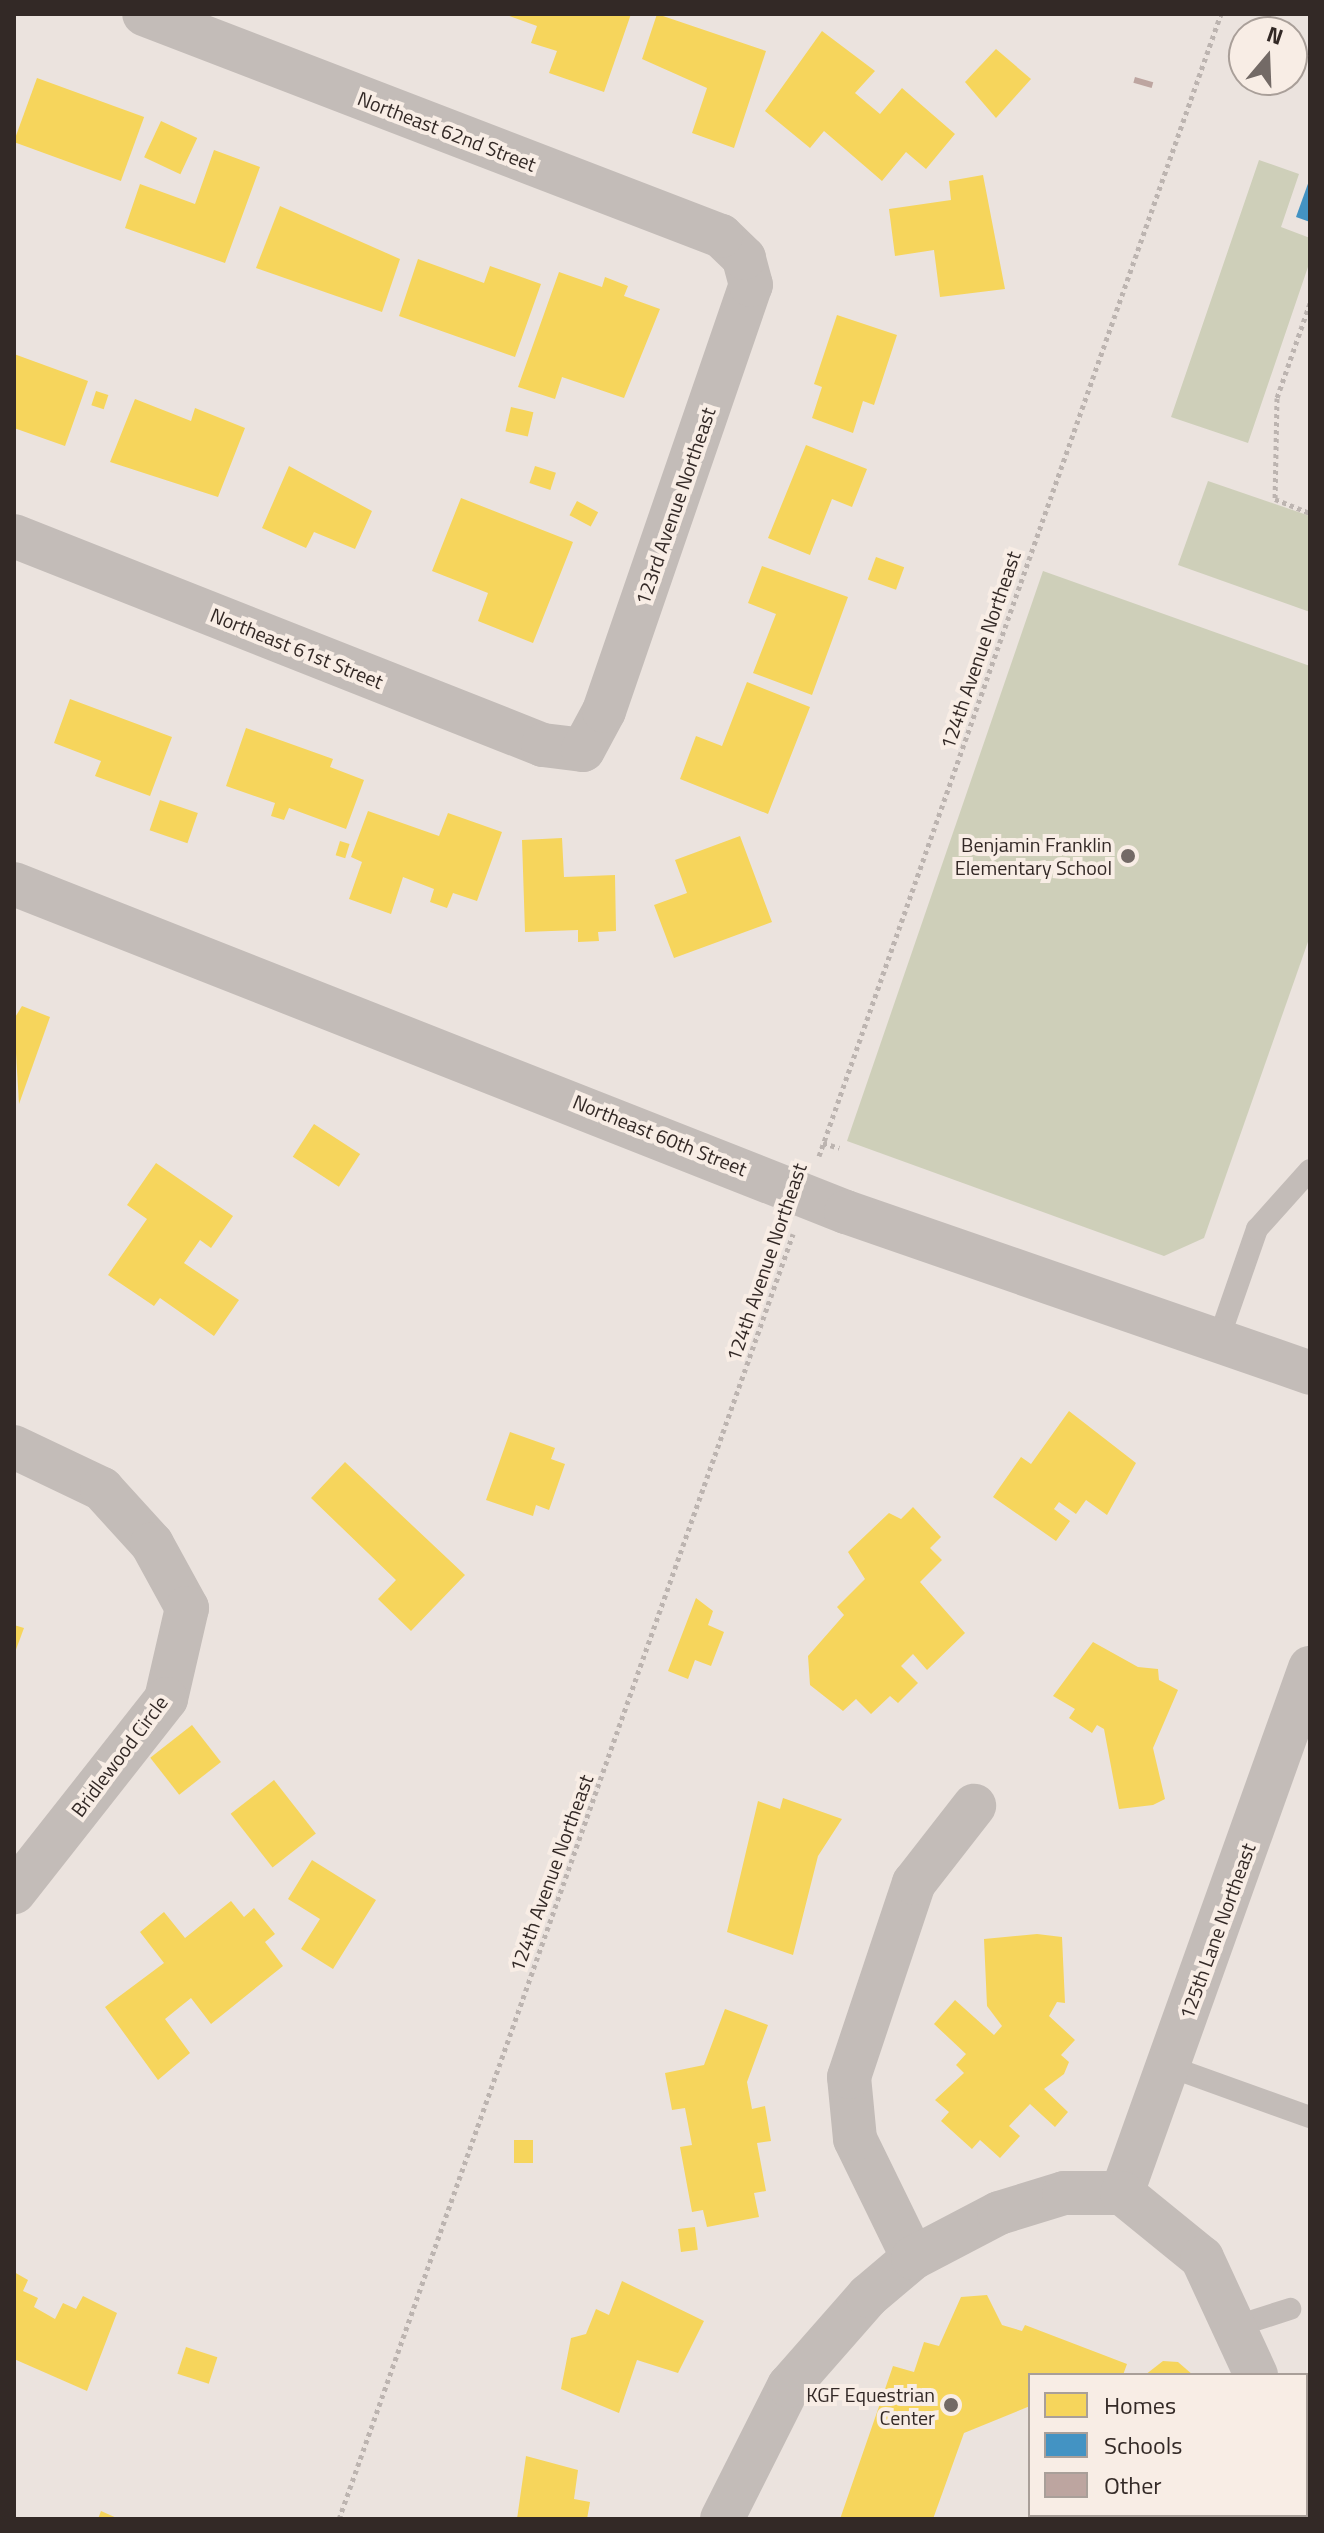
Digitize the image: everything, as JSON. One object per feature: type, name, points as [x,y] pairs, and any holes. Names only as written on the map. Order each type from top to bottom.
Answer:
[{"type":"street","name":"Northeast 62nd Street","points":[[144,14],[721,236],[744,258]]},
{"type":"street","name":"123rd Avenue Northeast","points":[[583,750],[604,711],[751,285],[744,258]]},
{"type":"street","name":"Northeast 61st Street","points":[[14,536],[543,745],[583,750]]},
{"type":"street","name":"Northeast 60th Street","points":[[14,884],[709,1152],[805,1196],[1310,1373]]},
{"type":"street","name":"Bridlewood Circle","points":[[14,1447],[102,1489],[152,1544],[187,1608],[166,1699],[14,1892]]},
{"type":"street","name":"125th Lane Northeast","points":[[1122,2193],[1310,1668]]},
{"type":"street","points":[[913,2258],[855,2139],[849,2077],[914,1883],[974,1806]]},
{"type":"street","points":[[722,2519],[789,2386],[868,2296],[913,2258],[999,2213],[1064,2193],[1122,2193],[1202,2258],[1237,2326],[1255,2373]]},
{"type":"lane","points":[[1218,1341],[1257,1229],[1310,1170]]},
{"type":"lane","points":[[1168,2066],[1310,2117]]},
{"type":"lane","points":[[1237,2326],[1290,2309]]},
{"type":"path","name":"124th Avenue Northeast","points":[[339,2519],[1221,14]]},
{"type":"path","points":[[1310,303],[1277,398],[1275,499],[1310,513]]},
{"type":"path","points":[[823,1143],[839,1148]]},
{"type":"green space","points":[[1259,160],[1299,174],[1281,227],[1310,238],[1310,261],[1248,443],[1171,417]]},
{"type":"green space","points":[[1208,481],[1310,516],[1310,612],[1178,565]]},
{"type":"green space","name":"Benjamin Franklin Elementary School","points":[[1043,571],[1310,666],[1310,936],[1204,1238],[1164,1256],[847,1141]]},
{"type":"building: Homes","points":[[504,14],[631,14],[604,92],[549,73],[557,51],[531,43],[537,26]]},
{"type":"building: Homes","points":[[657,14],[766,51],[734,148],[692,133],[707,88],[642,59]]},
{"type":"building: Homes","points":[[822,31],[875,71],[855,93],[880,114],[902,88],[955,134],[926,169],[906,152],[882,181],[824,131],[810,148],[765,111]]},
{"type":"building: Homes","points":[[996,49],[1031,79],[996,118],[965,82]]},
{"type":"building: Homes","points":[[37,78],[144,117],[121,181],[14,142]]},
{"type":"building: Homes","points":[[161,121],[197,138],[180,174],[144,157]]},
{"type":"building: Homes","points":[[214,150],[260,167],[225,263],[125,228],[140,184],[195,204]]},
{"type":"building: Homes","points":[[983,175],[1005,289],[940,297],[934,250],[895,256],[889,209],[951,200],[949,181]]},
{"type":"building: Homes","points":[[280,206],[400,259],[382,312],[256,268]]},
{"type":"building: Homes","points":[[418,259],[484,283],[490,266],[541,284],[515,357],[399,316]]},
{"type":"building: Homes","points":[[559,272],[602,287],[605,277],[628,286],[624,296],[660,309],[624,398],[562,377],[555,399],[518,387]]},
{"type":"building: Homes","points":[[837,315],[897,335],[874,405],[863,401],[853,433],[812,418],[822,387],[814,384]]},
{"type":"building: Homes","points":[[14,354],[88,381],[65,446],[14,428]]},
{"type":"building: Homes","points":[[96,391],[108,395],[104,409],[91,405]]},
{"type":"building: Homes","points":[[135,399],[191,421],[195,408],[245,428],[218,497],[110,462]]},
{"type":"building: Homes","points":[[511,407],[533,412],[528,437],[505,431]]},
{"type":"building: Homes","points":[[806,445],[867,469],[852,507],[832,499],[810,555],[768,538]]},
{"type":"building: Homes","points":[[289,466],[372,511],[355,549],[314,532],[306,548],[262,528]]},
{"type":"building: Homes","points":[[535,466],[556,473],[550,490],[529,483]]},
{"type":"building: Homes","points":[[461,498],[573,542],[533,643],[478,621],[488,593],[432,571]]},
{"type":"building: Homes","points":[[577,501],[598,512],[591,526],[569,515]]},
{"type":"building: Homes","points":[[876,557],[904,567],[896,590],[868,580]]},
{"type":"building: Homes","points":[[762,566],[848,597],[812,695],[753,673],[776,614],[748,603]]},
{"type":"building: Homes","points":[[747,682],[810,707],[768,814],[680,779],[696,736],[722,746]]},
{"type":"building: Homes","points":[[70,699],[172,737],[150,796],[95,776],[101,761],[54,743]]},
{"type":"building: Homes","points":[[246,728],[333,759],[330,767],[364,780],[346,829],[289,808],[284,820],[271,816],[275,803],[226,786]]},
{"type":"building: Homes","points":[[160,800],[198,813],[187,843],[150,830]]},
{"type":"building: Homes","points":[[368,811],[439,836],[448,813],[502,832],[477,901],[453,893],[447,908],[430,902],[434,889],[403,877],[391,914],[349,899],[362,862],[351,857]]},
{"type":"building: Homes","points":[[740,836],[772,922],[674,958],[654,905],[687,893],[675,860]]},
{"type":"building: Homes","points":[[562,838],[564,877],[615,875],[616,931],[598,932],[599,941],[578,942],[578,930],[525,932],[522,840]]},
{"type":"building: Homes","points":[[340,841],[350,844],[345,858],[336,855]]},
{"type":"building: Homes","points":[[22,1006],[50,1017],[19,1104],[14,1019]]},
{"type":"building: Homes","points":[[314,1124],[360,1154],[339,1187],[293,1157]]},
{"type":"building: Homes","points":[[156,1163],[233,1216],[211,1248],[200,1240],[184,1263],[239,1300],[214,1336],[160,1298],[154,1306],[108,1275],[147,1219],[127,1205]]},
{"type":"building: Homes","points":[[1069,1411],[1136,1463],[1107,1515],[1086,1500],[1076,1514],[1059,1502],[1054,1509],[1070,1521],[1056,1541],[993,1497],[1021,1457],[1031,1464]]},
{"type":"building: Homes","points":[[510,1432],[555,1448],[551,1459],[565,1464],[549,1510],[536,1505],[533,1516],[486,1500]]},
{"type":"building: Homes","points":[[345,1462],[465,1575],[411,1631],[378,1599],[396,1580],[311,1498]]},
{"type":"building: Homes","points":[[913,1507],[941,1537],[930,1548],[942,1560],[920,1582],[965,1633],[927,1670],[913,1654],[901,1666],[918,1683],[898,1703],[890,1696],[871,1714],[856,1699],[843,1711],[810,1685],[808,1656],[844,1615],[837,1607],[865,1579],[848,1552],[889,1513],[901,1519]]},
{"type":"building: Homes","points":[[696,1598],[713,1611],[708,1625],[724,1632],[711,1666],[695,1660],[688,1679],[668,1671]]},
{"type":"building: Homes","points":[[14,1625],[24,1628],[14,1655]]},
{"type":"building: Homes","points":[[1093,1642],[1138,1667],[1158,1669],[1159,1680],[1178,1690],[1153,1748],[1165,1799],[1153,1805],[1119,1809],[1104,1729],[1097,1725],[1092,1733],[1069,1718],[1075,1709],[1053,1696]]},
{"type":"building: Homes","points":[[192,1725],[221,1762],[179,1795],[150,1758]]},
{"type":"building: Homes","points":[[274,1780],[316,1834],[273,1867],[231,1814]]},
{"type":"building: Homes","points":[[783,1798],[842,1819],[818,1856],[793,1955],[727,1932],[758,1801],[780,1809]]},
{"type":"building: Homes","points":[[312,1860],[376,1900],[333,1969],[301,1949],[320,1919],[288,1899]]},
{"type":"building: Homes","points":[[231,1901],[244,1917],[254,1908],[275,1934],[265,1942],[283,1966],[211,2024],[191,1998],[165,2019],[190,2053],[158,2080],[105,2007],[164,1963],[140,1932],[164,1912],[185,1938]]},
{"type":"building: Homes","points":[[1037,1934],[1062,1937],[1065,2003],[1057,2002],[1049,2016],[1075,2040],[1061,2055],[1069,2062],[1064,2074],[1044,2089],[1068,2112],[1055,2127],[1030,2104],[1009,2126],[1020,2136],[1000,2158],[980,2140],[972,2149],[941,2121],[949,2112],[935,2100],[964,2073],[956,2065],[966,2054],[934,2024],[955,2000],[994,2035],[1002,2026],[987,2006],[984,1939]]},
{"type":"building: Homes","points":[[725,2009],[768,2025],[747,2082],[752,2109],[765,2106],[771,2141],[757,2143],[766,2191],[754,2193],[759,2217],[707,2227],[703,2210],[692,2212],[680,2147],[692,2145],[685,2108],[672,2110],[665,2073],[704,2065]]},
{"type":"building: Homes","points":[[514,2140],[533,2140],[533,2163],[514,2163]]},
{"type":"building: Homes","points":[[695,2227],[698,2250],[681,2252],[678,2229]]},
{"type":"building: Homes","points":[[14,2272],[28,2280],[23,2291],[38,2298],[34,2307],[55,2319],[63,2303],[76,2309],[83,2296],[117,2313],[87,2391],[14,2359]]},
{"type":"building: Homes","points":[[622,2281],[704,2321],[678,2373],[637,2360],[619,2413],[561,2389],[571,2338],[586,2334],[596,2309],[609,2315]]},
{"type":"building: Homes","name":"KGF Equestrian Center","points":[[987,2295],[1002,2325],[1022,2331],[1025,2325],[1127,2364],[1124,2373],[1028,2373],[1028,2407],[964,2433],[933,2519],[840,2519],[893,2366],[914,2372],[924,2342],[939,2346],[961,2297]]},
{"type":"building: Homes","points":[[186,2347],[217,2357],[209,2384],[177,2374]]},
{"type":"building: Homes","points":[[1163,2361],[1178,2362],[1191,2373],[1148,2373]]},
{"type":"building: Homes","points":[[526,2456],[578,2470],[574,2499],[590,2502],[587,2519],[517,2519]]},
{"type":"building: Homes","points":[[101,2511],[119,2519],[98,2519]]},
{"type":"building: Homes","points":[[1096,2517],[1144,2517],[1096,2519]]},
{"type":"building: Schools","points":[[1310,178],[1310,222],[1296,217]]},
{"type":"building: Other","points":[[1135,77],[1153,82],[1152,88],[1133,83]]},
{"type":"place","name":"Benjamin Franklin Elementary School","points":[[1128,856]]},
{"type":"place","name":"KGF Equestrian Center","points":[[951,2405]]}]
